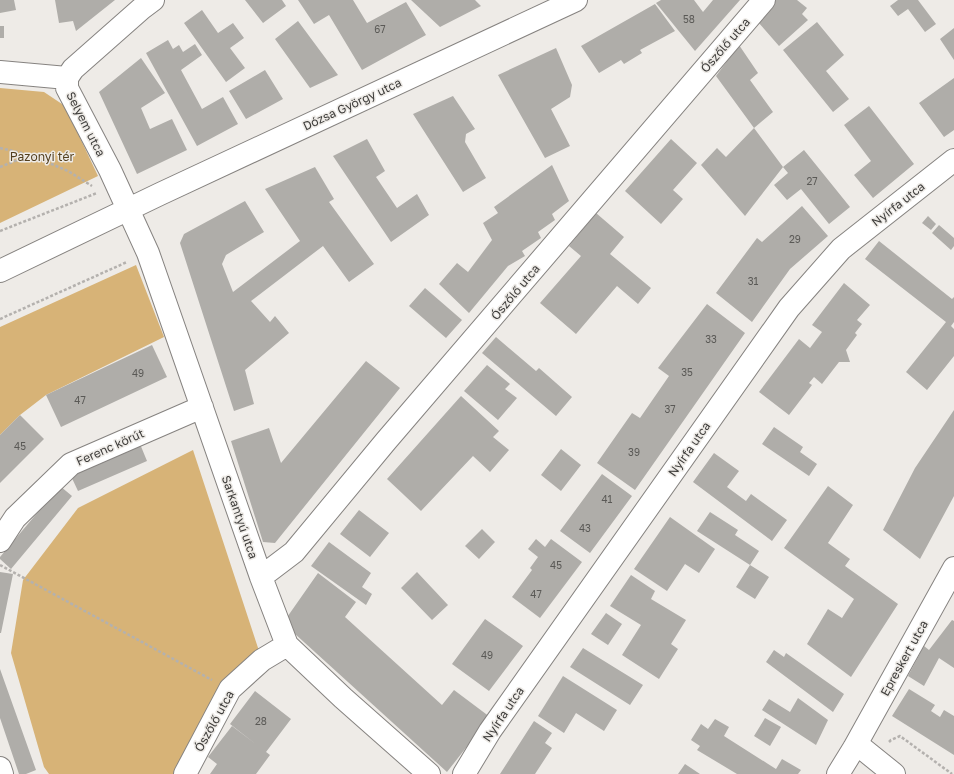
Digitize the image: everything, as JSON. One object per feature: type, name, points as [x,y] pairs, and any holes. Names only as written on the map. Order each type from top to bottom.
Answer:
[{"type":"street","name":"Selyem utca","points":[[129,209],[67,88],[67,78],[73,69],[153,0]]},
{"type":"street","name":"Dózsa György utca","points":[[129,209],[576,0]]},
{"type":"street","name":"Ószőlő utca","points":[[261,577],[294,552],[386,441],[764,0]]},
{"type":"street","points":[[0,72],[67,78]]},
{"type":"street","name":"Nyírfa utca","points":[[464,774],[490,731],[789,308],[841,249],[954,160]]},
{"type":"street","points":[[0,271],[129,209]]},
{"type":"street","name":"Sarkantyú utca","points":[[129,209],[148,253],[261,577],[287,645],[343,698],[429,774]]},
{"type":"street","name":"Ferenc körút","points":[[0,541],[15,518],[71,464],[202,407]]},
{"type":"street","name":"Epreskert utca","points":[[854,748],[954,568]]},
{"type":"street","name":"Ószőlő utca","points":[[185,774],[230,689],[262,660],[287,645]]},
{"type":"street","points":[[838,774],[854,748],[863,749],[886,768]]},
{"type":"street","points":[[0,768],[2,774]]},
{"type":"path","points":[[0,148],[30,155],[68,171],[101,192],[0,230]]},
{"type":"path","points":[[0,167],[30,155]]},
{"type":"path","points":[[0,319],[148,253]]},
{"type":"path","points":[[0,565],[230,689]]},
{"type":"path","points":[[886,768],[890,740],[900,736],[952,774]]},
{"type":"green space","name":"Pazonyi tér","points":[[0,88],[44,92],[65,106],[98,176],[0,223]]},
{"type":"green space","points":[[136,265],[164,337],[46,395],[20,415],[0,435],[0,327]]},
{"type":"green space","points":[[193,450],[262,660],[185,774],[49,774],[44,767],[11,653],[23,580],[78,508]]},
{"type":"building","points":[[0,0],[14,0],[16,10],[0,13]]},
{"type":"building","points":[[55,0],[115,0],[76,31],[73,21],[59,23]]},
{"type":"building","points":[[245,0],[282,0],[286,6],[263,23]]},
{"type":"building","points":[[298,0],[353,0],[367,23],[406,2],[426,35],[362,70],[329,15],[314,24]]},
{"type":"building","points":[[411,0],[475,0],[481,6],[440,27]]},
{"type":"building","points":[[661,0],[694,0],[703,12],[713,0],[740,0],[695,51],[656,3]]},
{"type":"building","points":[[776,0],[797,0],[807,8],[802,14],[808,20],[779,46],[758,22]]},
{"type":"building","points":[[898,0],[918,0],[936,24],[925,32],[908,9],[898,16],[890,6]]},
{"type":"building","points":[[655,4],[675,31],[640,50],[642,53],[624,64],[621,60],[599,73],[581,46]]},
{"type":"building","points":[[202,10],[218,33],[233,23],[244,38],[230,48],[245,68],[226,82],[184,23]]},
{"type":"building","points":[[298,21],[338,75],[310,88],[275,39]]},
{"type":"building","points":[[817,22],[844,55],[826,71],[849,99],[833,112],[783,50]]},
{"type":"building","points":[[0,26],[4,26],[4,38],[0,38]]},
{"type":"building","points":[[954,28],[954,60],[940,39]]},
{"type":"building","points":[[168,40],[173,49],[179,45],[183,52],[195,44],[202,55],[181,70],[202,109],[223,97],[238,124],[197,146],[146,53]]},
{"type":"building","points":[[739,45],[758,73],[750,80],[773,112],[754,128],[716,76]]},
{"type":"building","points":[[556,48],[572,85],[570,97],[551,109],[570,146],[545,158],[498,75]]},
{"type":"building","points":[[141,58],[165,93],[141,108],[150,129],[172,119],[187,150],[137,174],[99,92]]},
{"type":"building","points":[[265,70],[283,99],[246,119],[229,91]]},
{"type":"building","points":[[954,78],[954,130],[944,137],[919,103]]},
{"type":"building","points":[[453,96],[475,129],[466,134],[465,142],[486,178],[463,192],[413,114]]},
{"type":"building","points":[[869,106],[914,164],[873,198],[854,175],[871,161],[844,125]]},
{"type":"building","points":[[754,128],[783,167],[745,216],[701,165],[717,148],[726,157]]},
{"type":"building","points":[[367,139],[385,171],[376,177],[397,208],[417,194],[429,215],[391,242],[333,156]]},
{"type":"building","points":[[671,139],[697,163],[673,190],[683,199],[661,224],[625,191]]},
{"type":"building","points":[[804,150],[850,207],[829,224],[801,189],[787,200],[774,185],[788,173],[783,167]]},
{"type":"building","points":[[552,165],[569,201],[552,214],[555,220],[538,232],[541,238],[522,251],[525,256],[508,266],[469,313],[439,284],[457,263],[468,272],[492,240],[483,223],[498,213],[494,207]]},
{"type":"building","points":[[315,167],[334,199],[329,202],[374,264],[349,282],[323,246],[251,301],[270,322],[275,316],[289,333],[245,370],[254,404],[234,411],[180,243],[184,234],[245,201],[264,232],[226,255],[222,264],[233,292],[300,241],[265,189]]},
{"type":"building","points":[[802,206],[828,236],[790,269],[752,322],[716,293],[757,238],[762,242]]},
{"type":"building","points":[[596,213],[624,237],[610,254],[651,288],[638,304],[617,286],[576,334],[540,303],[581,256],[569,246]]},
{"type":"building","points":[[928,216],[936,224],[931,230],[922,223]]},
{"type":"building","points":[[939,225],[954,238],[954,246],[951,250],[932,233]]},
{"type":"building","points":[[879,241],[952,299],[954,297],[954,322],[951,326],[954,329],[954,356],[927,390],[906,372],[946,322],[865,259]]},
{"type":"building","points":[[844,283],[870,305],[857,320],[862,324],[855,333],[857,335],[846,350],[850,362],[839,362],[822,384],[814,377],[809,383],[812,385],[789,415],[759,392],[799,339],[810,348],[822,332],[812,325]]},
{"type":"building","points":[[425,288],[462,320],[446,338],[409,306]]},
{"type":"building","points":[[707,304],[745,333],[635,490],[597,463],[632,413],[640,418],[669,376],[658,368]]},
{"type":"building","points":[[496,337],[536,371],[539,368],[572,397],[556,416],[482,353]]},
{"type":"building","points":[[152,345],[167,377],[61,427],[46,395]]},
{"type":"building","points":[[366,361],[400,388],[275,543],[263,542],[231,441],[269,428],[281,463]]},
{"type":"building","points":[[487,365],[510,384],[505,389],[517,398],[498,420],[464,391]]},
{"type":"building","points":[[461,396],[499,431],[493,437],[509,450],[490,472],[473,456],[421,511],[387,479]]},
{"type":"building","points":[[954,410],[954,496],[920,559],[883,530],[915,468]]},
{"type":"building","points":[[20,415],[44,439],[0,483],[0,435]]},
{"type":"building","points":[[774,427],[803,447],[800,452],[817,464],[809,476],[762,444]]},
{"type":"building","points":[[140,444],[147,461],[78,491],[70,474]]},
{"type":"building","points":[[561,449],[581,465],[561,491],[541,475]]},
{"type":"building","points":[[714,453],[739,471],[727,487],[746,501],[751,494],[787,520],[772,541],[693,482]]},
{"type":"building","points":[[602,474],[632,496],[590,553],[560,531]]},
{"type":"building","points":[[60,486],[72,496],[11,569],[0,559],[0,557]]},
{"type":"building","points":[[828,486],[853,505],[828,543],[850,559],[845,566],[898,604],[851,677],[807,644],[828,609],[842,618],[854,599],[784,548]]},
{"type":"building","points":[[359,510],[389,533],[370,557],[340,534]]},
{"type":"building","points":[[710,512],[738,530],[735,535],[759,551],[750,565],[697,531]]},
{"type":"building","points":[[670,517],[715,549],[699,573],[685,564],[667,591],[634,569]]},
{"type":"building","points":[[482,529],[495,542],[479,559],[465,546]]},
{"type":"building","points":[[536,539],[545,547],[551,539],[582,562],[540,618],[512,597],[532,570],[530,568],[538,557],[528,549]]},
{"type":"building","points":[[329,542],[371,573],[362,587],[372,594],[366,605],[311,566]]},
{"type":"building","points":[[750,565],[769,577],[755,599],[736,587]]},
{"type":"building","points":[[0,572],[13,574],[1,633],[0,633]]},
{"type":"building","points":[[417,572],[448,605],[432,620],[401,588]]},
{"type":"building","points":[[318,573],[356,602],[345,617],[442,705],[454,690],[490,717],[447,772],[283,623]]},
{"type":"building","points":[[631,575],[655,591],[651,599],[686,620],[671,644],[678,649],[659,679],[622,655],[641,625],[610,606]]},
{"type":"building","points":[[606,613],[622,624],[608,645],[591,634]]},
{"type":"building","points":[[485,619],[523,646],[489,691],[452,664]]},
{"type":"building","points":[[952,620],[954,621],[954,668],[939,658],[924,686],[908,676],[924,646],[929,650]]},
{"type":"building","points":[[583,648],[643,685],[630,705],[570,667]]},
{"type":"building","points":[[774,650],[784,657],[786,653],[844,694],[833,712],[766,662]]},
{"type":"building","points":[[0,669],[36,770],[26,774],[19,774],[0,718]]},
{"type":"building","points":[[563,676],[617,710],[604,731],[576,713],[564,733],[538,716]]},
{"type":"building","points":[[909,689],[935,705],[931,711],[940,717],[944,710],[954,716],[954,755],[892,716]]},
{"type":"building","points":[[255,691],[291,719],[266,752],[230,724]]},
{"type":"building","points":[[798,698],[828,720],[816,745],[762,710],[769,699],[790,712]]},
{"type":"building","points":[[765,718],[781,727],[770,746],[754,736]]},
{"type":"building","points":[[715,719],[729,727],[724,736],[776,769],[782,759],[801,770],[798,774],[737,774],[697,750],[700,746],[691,740],[701,724],[708,729]]},
{"type":"building","points":[[534,721],[552,733],[545,743],[552,748],[535,774],[500,774]]},
{"type":"building","points":[[232,726],[270,755],[256,774],[210,774],[217,764],[208,757]]},
{"type":"building","points":[[685,764],[700,774],[678,774]]}]
